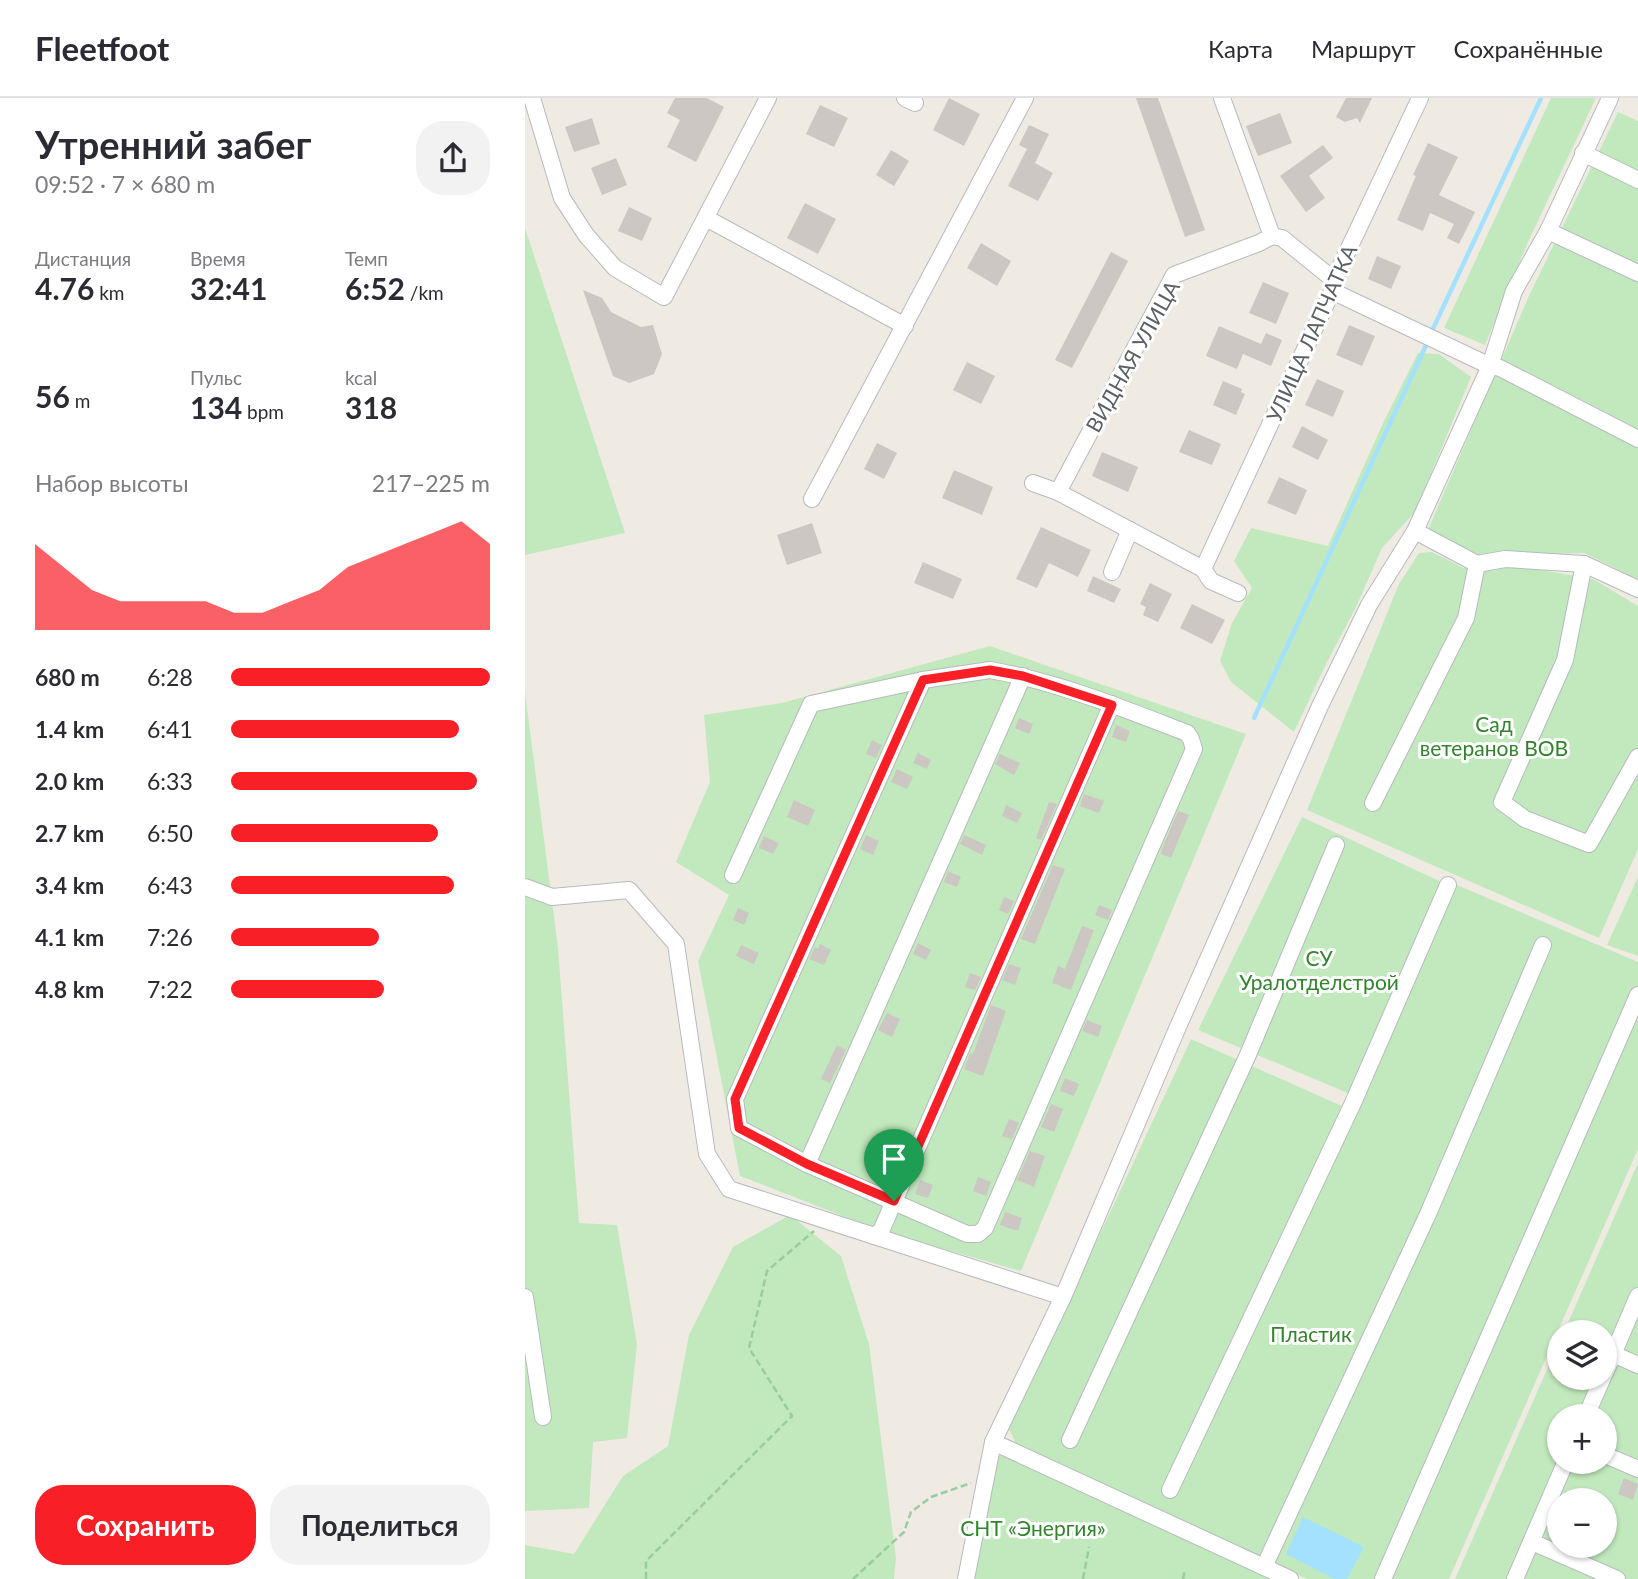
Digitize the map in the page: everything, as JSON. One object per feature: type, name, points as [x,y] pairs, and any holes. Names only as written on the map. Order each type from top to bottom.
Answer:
[{"type":"street","points":[[532,98],[562,198],[586,235],[615,268],[664,297],[768,98]]},
{"type":"street","points":[[812,499],[1025,98]]},
{"type":"street","points":[[1222,98],[1272,236],[1282,238],[1333,286],[1638,439]]},
{"type":"street","name":"УЛИЦА ЛАПЧАТКА","points":[[1203,569],[1420,98]]},
{"type":"street","points":[[967,1579],[993,1442],[1063,1297],[1177,1029],[1320,706],[1369,605],[1415,531],[1490,366],[1514,291],[1548,231],[1610,98]]},
{"type":"street","points":[[1583,153],[1638,180]]},
{"type":"street","points":[[706,218],[905,326]]},
{"type":"street","points":[[1548,231],[1638,274]]},
{"type":"street","name":"ВИДНАЯ УЛИЦА","points":[[1058,492],[1174,275],[1272,236]]},
{"type":"street","points":[[1033,483],[1058,492],[1203,569],[1211,581],[1238,593]]},
{"type":"street","points":[[1112,572],[1130,530]]},
{"type":"street","points":[[1415,531],[1477,564],[1505,559],[1584,564],[1638,589]]},
{"type":"street","points":[[1373,803],[1466,618],[1477,564]]},
{"type":"street","points":[[1584,564],[1565,660],[1501,802],[1525,820],[1589,844],[1638,757]]},
{"type":"street","points":[[733,874],[811,704],[923,680],[990,670],[1023,676],[1112,705],[1187,733],[1192,739],[1194,749],[985,1228],[978,1234],[967,1234],[807,1164],[739,1128],[735,1099],[923,680]]},
{"type":"street","points":[[807,1164],[1023,676]]},
{"type":"street","points":[[878,1234],[1112,705]]},
{"type":"street","points":[[1070,1440],[1247,1057],[1336,845]]},
{"type":"street","points":[[1170,1490],[1347,1116],[1448,885]]},
{"type":"street","points":[[525,887],[552,897],[629,890],[675,944],[707,1154],[729,1189],[826,1221],[878,1234],[1063,1297]]},
{"type":"street","points":[[1264,1567],[1428,1214],[1543,945]]},
{"type":"street","points":[[1383,1579],[1638,995]]},
{"type":"street","points":[[1617,1345],[1638,1296]]},
{"type":"street","points":[[525,1297],[543,1417]]},
{"type":"street","points":[[1617,1356],[1638,1365]]},
{"type":"street","points":[[993,1442],[1290,1579]]},
{"type":"street","points":[[1617,1460],[1638,1469]]},
{"type":"street","points":[[1515,1579],[1561,1474]]},
{"type":"street","points":[[1532,1542],[1617,1579]]},
{"type":"path","points":[[646,1579],[646,1561],[792,1416],[749,1348],[767,1271],[826,1221]]},
{"type":"path","points":[[853,1579],[904,1532],[911,1512],[931,1497],[986,1478]]},
{"type":"path","points":[[1083,1579],[1089,1547]]},
{"type":"path","points":[[1184,1579],[1185,1569]]},
{"type":"green space","points":[[1551,98],[1596,98],[1528,242],[1485,345],[1444,328]]},
{"type":"green space","points":[[1618,112],[1638,121],[1638,579],[1584,553],[1473,556],[1427,532],[1528,298]]},
{"type":"green space","points":[[525,228],[625,533],[525,555]]},
{"type":"green space","points":[[1418,353],[1439,354],[1471,377],[1415,512],[1382,548],[1294,732],[1231,682],[1220,661],[1232,623],[1252,588],[1234,561],[1251,528],[1328,546]]},
{"type":"green space","name":"Сад ветеранов ВОВ","points":[[1432,552],[1463,568],[1535,569],[1593,579],[1638,606],[1638,849],[1599,938],[1307,810],[1399,584],[1419,553]]},
{"type":"green space","points":[[990,646],[1246,734],[1021,1271],[881,1231],[740,1176],[698,961],[729,895],[676,862],[710,782],[704,715],[782,703]]},
{"type":"green space","points":[[525,692],[558,948],[579,1223],[617,1225],[637,1344],[627,1438],[593,1442],[589,1508],[525,1511]]},
{"type":"green space","name":"СУ Уралотделстрой","points":[[1302,817],[1448,885],[1350,1094],[1198,1030]]},
{"type":"green space","points":[[1638,877],[1638,956],[1607,945]]},
{"type":"green space","name":"Пластик","points":[[1457,885],[1638,962],[1638,1149],[1563,1320],[1547,1320],[1547,1356],[1449,1579],[1307,1579],[1018,1448],[1009,1429],[1191,1039],[1353,1111]]},
{"type":"green space","points":[[1638,1163],[1638,1579],[1455,1579],[1547,1369],[1547,1390],[1617,1390],[1617,1320],[1569,1320]]},
{"type":"green space","points":[[790,1215],[841,1256],[869,1344],[896,1558],[894,1579],[525,1579],[525,1545],[574,1554],[623,1476],[668,1446],[689,1335],[733,1247]]},
{"type":"green space","name":"СНТ «Энергия»","points":[[1003,1455],[1270,1579],[972,1579],[992,1459]]},
{"type":"water","points":[[1303,1517],[1364,1547],[1347,1579],[1334,1579],[1286,1554]]},
{"type":"building","points":[[675,98],[707,98],[724,107],[696,162],[667,147],[680,120],[667,113]]},
{"type":"building","points":[[949,98],[980,114],[964,146],[933,130]]},
{"type":"building","points":[[1136,98],[1158,98],[1205,230],[1185,237]]},
{"type":"building","points":[[1346,98],[1372,98],[1360,123],[1357,118],[1345,122],[1336,117]]},
{"type":"building","points":[[820,105],[848,118],[834,147],[806,134]]},
{"type":"building","points":[[1280,113],[1292,143],[1258,156],[1246,126]]},
{"type":"building","points":[[592,118],[600,144],[574,152],[565,127]]},
{"type":"building","points":[[1029,125],[1049,134],[1035,163],[1053,173],[1038,201],[1008,186],[1027,149],[1019,145]]},
{"type":"building","points":[[1428,143],[1458,157],[1439,195],[1475,212],[1459,244],[1447,238],[1454,224],[1430,213],[1423,231],[1397,220]]},
{"type":"building","points":[[1323,145],[1333,158],[1309,176],[1325,198],[1306,212],[1280,176]]},
{"type":"building","points":[[891,150],[909,161],[894,186],[876,175]]},
{"type":"building","points":[[616,158],[627,185],[602,195],[591,168]]},
{"type":"building","points":[[805,203],[836,219],[818,254],[787,238]]},
{"type":"building","points":[[629,207],[652,218],[642,241],[618,231]]},
{"type":"building","points":[[981,243],[1011,261],[997,286],[967,268]]},
{"type":"building","points":[[1111,252],[1128,261],[1072,368],[1055,360]]},
{"type":"building","points":[[1377,256],[1401,266],[1391,289],[1368,279]]},
{"type":"building","points":[[1263,282],[1289,293],[1276,324],[1249,313]]},
{"type":"building","points":[[583,290],[602,298],[611,312],[641,327],[653,325],[662,354],[654,374],[629,383],[613,376]]},
{"type":"building","points":[[1349,325],[1375,336],[1362,366],[1336,355]]},
{"type":"building","points":[[1219,326],[1261,344],[1266,333],[1282,340],[1271,366],[1243,354],[1237,369],[1206,356]]},
{"type":"building","points":[[967,362],[995,376],[981,404],[953,390]]},
{"type":"building","points":[[1317,379],[1344,391],[1333,417],[1305,405]]},
{"type":"building","points":[[1223,381],[1242,389],[1241,392],[1245,394],[1236,415],[1213,405]]},
{"type":"building","points":[[1302,426],[1328,440],[1318,460],[1292,447]]},
{"type":"building","points":[[1189,430],[1221,444],[1212,465],[1179,452]]},
{"type":"building","points":[[877,443],[897,453],[884,479],[864,469]]},
{"type":"building","points":[[1102,452],[1138,467],[1128,492],[1092,476]]},
{"type":"building","points":[[954,470],[993,487],[982,515],[942,498]]},
{"type":"building","points":[[1279,477],[1307,490],[1296,515],[1267,503]]},
{"type":"building","points":[[812,523],[822,553],[787,565],[777,535]]},
{"type":"building","points":[[1041,527],[1091,550],[1078,577],[1049,563],[1037,588],[1016,579]]},
{"type":"building","points":[[923,562],[962,579],[953,599],[914,583]]},
{"type":"building","points":[[1093,576],[1121,589],[1114,603],[1087,591]]},
{"type":"building","points":[[1150,583],[1172,594],[1158,622],[1143,615],[1146,607],[1140,604]]},
{"type":"building","points":[[1192,604],[1225,620],[1212,644],[1180,628]]},
{"type":"building","points":[[1019,718],[1033,724],[1029,734],[1015,728]]},
{"type":"building","points":[[1116,725],[1130,731],[1126,742],[1112,737]]},
{"type":"building","points":[[872,740],[882,745],[876,758],[866,754]]},
{"type":"building","points":[[918,753],[931,760],[927,769],[913,763]]},
{"type":"building","points":[[1000,754],[1020,763],[1014,775],[995,764]]},
{"type":"building","points":[[897,769],[913,777],[907,789],[891,782]]},
{"type":"building","points":[[1084,794],[1104,801],[1099,813],[1080,806]]},
{"type":"building","points":[[794,800],[815,810],[808,826],[787,817]]},
{"type":"building","points":[[1049,802],[1057,804],[1041,840],[1036,838]]},
{"type":"building","points":[[1006,805],[1022,813],[1017,823],[1002,816]]},
{"type":"building","points":[[1178,811],[1189,815],[1171,858],[1161,854]]},
{"type":"building","points":[[866,835],[879,841],[873,855],[860,849]]},
{"type":"building","points":[[964,835],[986,845],[982,855],[960,844]]},
{"type":"building","points":[[764,836],[779,843],[773,854],[759,848]]},
{"type":"building","points":[[1053,865],[1065,869],[1035,944],[1021,939]]},
{"type":"building","points":[[948,871],[961,877],[957,887],[944,882]]},
{"type":"building","points":[[1004,897],[1014,901],[1008,914],[999,910]]},
{"type":"building","points":[[1099,905],[1112,910],[1108,920],[1095,915]]},
{"type":"building","points":[[738,908],[749,913],[744,925],[733,920]]},
{"type":"building","points":[[1082,926],[1094,930],[1071,990],[1052,983],[1058,966],[1065,969]]},
{"type":"building","points":[[918,943],[931,950],[926,960],[913,954]]},
{"type":"building","points":[[820,944],[831,950],[824,965],[809,959],[815,947],[818,949]]},
{"type":"building","points":[[741,945],[759,953],[754,964],[736,956]]},
{"type":"building","points":[[1009,964],[1021,968],[1015,985],[1002,980]]},
{"type":"building","points":[[970,973],[981,977],[975,990],[965,987]]},
{"type":"building","points":[[991,1005],[1006,1011],[983,1076],[964,1069],[970,1053],[973,1054]]},
{"type":"building","points":[[887,1013],[900,1019],[892,1037],[878,1030]]},
{"type":"building","points":[[1087,1020],[1102,1026],[1098,1037],[1082,1031]]},
{"type":"building","points":[[837,1045],[846,1050],[830,1083],[821,1079]]},
{"type":"building","points":[[1065,1078],[1079,1084],[1074,1096],[1060,1091]]},
{"type":"building","points":[[1051,1104],[1063,1109],[1054,1132],[1041,1127]]},
{"type":"building","points":[[1009,1119],[1019,1123],[1012,1139],[1002,1136]]},
{"type":"building","points":[[1030,1151],[1045,1156],[1034,1187],[1017,1180]]},
{"type":"building","points":[[879,1172],[893,1177],[889,1187],[875,1182]]},
{"type":"building","points":[[978,1177],[991,1182],[986,1196],[973,1191]]},
{"type":"building","points":[[920,1180],[933,1185],[928,1198],[915,1194]]},
{"type":"building","points":[[1005,1212],[1022,1218],[1018,1231],[1000,1225]]},
{"type":"building","points":[[1624,1478],[1638,1484],[1633,1500],[1618,1494]]},
{"type":"waterway","points":[[1431,333],[1541,98]]},
{"type":"waterway","points":[[1254,718],[1428,341]]},
{"type":"route","points":[[990,670],[1023,676],[1112,705],[894,1201],[807,1164],[739,1128],[735,1099],[923,680],[990,670]]}]
